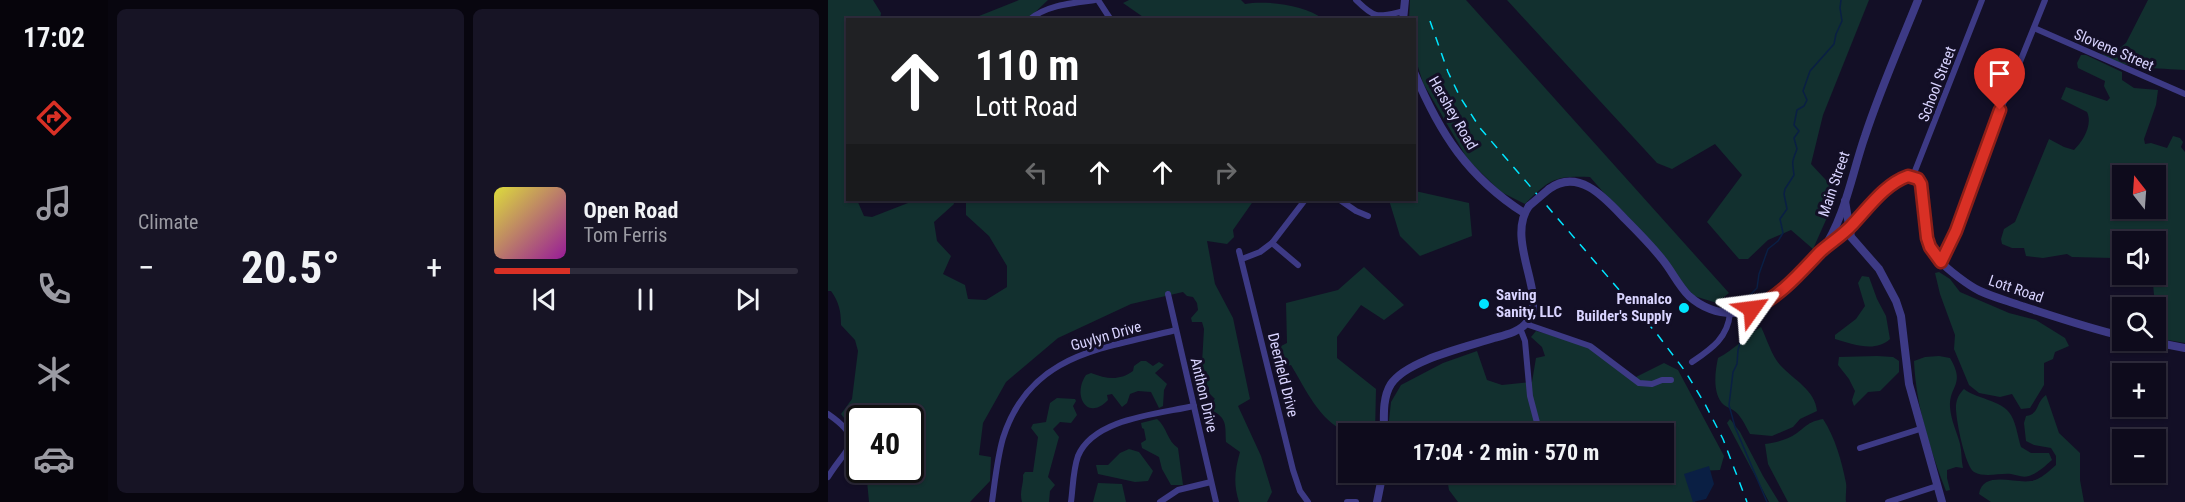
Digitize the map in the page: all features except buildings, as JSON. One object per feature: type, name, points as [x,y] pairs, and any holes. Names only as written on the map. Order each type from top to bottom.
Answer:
[{"type":"street","points":[[1031,18],[1036,14],[1061,6],[1096,0],[1110,18]]},
{"type":"street","points":[[1356,0],[1369,13],[1376,16],[1404,15],[1405,0]]},
{"type":"street","name":"Main Street","points":[[1730,313],[1764,304],[1822,251],[1845,201],[1866,133],[1918,0]]},
{"type":"street","name":"School Street","points":[[1913,176],[1982,0]]},
{"type":"street","points":[[1941,262],[1956,231],[1992,131],[2045,0]]},
{"type":"street","name":"Slovene Street","points":[[2034,28],[2185,94]]},
{"type":"street","name":"Hershey Road","points":[[1416,76],[1448,139],[1472,171],[1493,192],[1527,210]]},
{"type":"street","points":[[1822,251],[1849,228],[1894,182],[1913,176]]},
{"type":"street","name":"Lott Road","points":[[1913,176],[1918,179],[1923,191],[1927,238],[1930,247],[1941,262],[1978,290],[2085,328],[2112,334]]},
{"type":"street","points":[[1537,423],[1530,396],[1523,326],[1534,302],[1521,229],[1527,210],[1558,183],[1574,181],[1596,190],[1664,261],[1688,295],[1711,310],[1730,313],[1728,326],[1720,340],[1692,362]]},
{"type":"street","points":[[1242,259],[1260,252],[1272,243],[1304,201]]},
{"type":"street","points":[[1341,201],[1368,216]]},
{"type":"street","points":[[1845,201],[1851,237],[1879,269],[1896,302],[1904,331],[1909,384],[1942,502]]},
{"type":"street","points":[[1272,243],[1298,265]]},
{"type":"street","name":"Deerfield Drive","points":[[1239,251],[1293,470],[1300,491],[1308,502]]},
{"type":"street","name":"Anthon Drive","points":[[1168,294],[1216,502]]},
{"type":"street","points":[[1385,423],[1386,394],[1398,376],[1437,356],[1523,326],[1590,346],[1639,382],[1652,384],[1662,380],[1671,380]]},
{"type":"street","name":"Guylyn Drive","points":[[992,502],[999,455],[1009,422],[1025,396],[1044,376],[1062,363],[1085,352],[1176,330]]},
{"type":"street","points":[[2166,344],[2185,348]]},
{"type":"street","points":[[1071,502],[1078,456],[1094,435],[1119,423],[1194,406]]},
{"type":"street","points":[[828,414],[848,431],[851,438],[850,446],[828,477]]},
{"type":"street","points":[[1860,448],[1920,429]]},
{"type":"street","points":[[1160,502],[1178,490],[1211,482]]},
{"type":"street","points":[[1377,502],[1381,483]]},
{"type":"street","points":[[1888,502],[1937,486]]},
{"type":"street","points":[[1347,502],[1356,502]]},
{"type":"green space","points":[[828,0],[873,0],[881,13],[880,18],[846,18],[846,201],[857,201],[864,216],[872,217],[910,201],[953,201],[954,204],[934,222],[937,241],[951,256],[943,274],[965,285],[968,299],[986,300],[1007,287],[1007,266],[989,236],[966,215],[966,201],[1253,201],[1233,230],[1234,237],[1227,244],[1207,241],[1215,284],[1233,318],[1250,399],[1238,406],[1261,456],[1272,492],[1267,502],[1239,502],[1235,477],[1240,452],[1226,442],[1225,427],[1220,416],[1211,410],[1202,414],[1200,406],[1215,399],[1201,380],[1204,329],[1202,322],[1192,322],[1191,318],[1198,310],[1197,303],[1193,297],[1183,292],[1131,304],[1058,338],[1006,382],[983,423],[979,455],[991,457],[990,481],[970,502],[869,502],[867,483],[924,483],[924,405],[848,405],[852,399],[858,351],[855,340],[841,325],[838,303],[831,291],[828,291]]},
{"type":"green space","points":[[1019,0],[1048,0],[1029,18],[974,18]]},
{"type":"green space","points":[[1129,0],[1241,0],[1245,4],[1274,3],[1296,7],[1322,18],[1145,18],[1123,3]]},
{"type":"green space","points":[[1410,0],[1466,0],[1729,293],[1717,303],[1694,296],[1590,177],[1568,177],[1553,181],[1525,204],[1501,192],[1468,160],[1423,83],[1416,60],[1416,18],[1409,18]]},
{"type":"green space","points":[[1507,0],[1869,0],[1823,115],[1811,164],[1838,193],[1813,249],[1791,230],[1768,240],[1748,259],[1739,259],[1707,222],[1742,175],[1715,144],[1672,169],[1657,163]]},
{"type":"green space","points":[[2148,0],[2185,0],[2185,70],[2126,65],[2105,57],[2099,50],[2106,48],[2116,51],[2126,43]]},
{"type":"green space","points":[[2081,55],[2086,55],[2122,72],[2122,80],[2134,88],[2158,90],[2156,105],[2144,139],[2145,144],[2151,143],[2167,148],[2173,136],[2180,138],[2183,142],[2181,147],[2185,152],[2185,343],[2166,340],[2166,297],[2154,297],[2154,295],[2154,285],[2166,285],[2166,231],[2112,231],[2112,258],[2072,257],[2067,254],[2043,258],[2026,256],[2024,248],[2012,248],[2002,244],[2004,229],[2015,222],[2049,139],[2074,150],[2086,132],[2089,122],[2087,112],[2061,99],[2066,87],[2107,101],[2110,98],[2104,86],[2105,81],[2078,68],[2077,63]]},
{"type":"green space","points":[[1416,191],[1469,203],[1472,236],[1420,256],[1400,236],[1389,201],[1416,201]]},
{"type":"green space","points":[[1364,267],[1404,305],[1384,320],[1361,305],[1337,337],[1337,358],[1376,389],[1375,423],[1338,423],[1337,427],[1314,403],[1291,365],[1278,368],[1273,350],[1287,343],[1286,303],[1338,290]]},
{"type":"green space","points":[[1939,272],[1950,279],[1960,292],[2009,313],[2036,320],[2065,338],[2069,346],[2055,352],[2053,359],[2044,363],[2044,385],[2030,408],[2021,409],[2012,394],[2000,397],[1979,393],[1969,385],[1954,349],[1955,335],[1935,273]]},
{"type":"green space","points":[[1862,276],[1869,277],[1886,316],[1890,339],[1878,346],[1864,346],[1835,339],[1835,335],[1856,319],[1865,306],[1858,283]]},
{"type":"green space","points":[[1761,327],[1778,362],[1808,391],[1817,411],[1800,419],[1793,427],[1772,436],[1750,434],[1743,420],[1720,400],[1715,383],[1718,358]]},
{"type":"green space","points":[[1536,331],[1596,347],[1632,379],[1664,363],[1678,370],[1724,456],[1720,470],[1700,471],[1695,502],[1458,502],[1449,490],[1448,483],[1674,483],[1674,423],[1389,423],[1391,402],[1401,385],[1443,363],[1477,351],[1487,380],[1502,385],[1532,382],[1536,358],[1545,356],[1542,347],[1531,337]]},
{"type":"green space","points":[[1939,356],[1950,358],[1957,374],[1950,407],[1960,444],[1963,468],[1956,467],[1947,470],[1950,490],[1946,491],[1925,427],[1915,378],[1914,361]]},
{"type":"green space","points":[[1839,357],[1893,357],[1899,361],[1899,372],[1880,391],[1868,392],[1854,406],[1852,400],[1855,391],[1838,365]]},
{"type":"green space","points":[[1141,361],[1146,361],[1153,366],[1159,362],[1164,365],[1155,373],[1167,384],[1164,390],[1163,406],[1159,408],[1151,392],[1138,391],[1130,394],[1127,403],[1122,407],[1112,394],[1107,395],[1108,400],[1094,408],[1084,403],[1081,390],[1086,375],[1091,373],[1108,378],[1118,378],[1133,371],[1134,366]]},
{"type":"green space","points":[[1964,389],[2004,408],[2013,419],[2021,447],[2031,453],[2049,453],[2052,460],[2026,477],[2011,474],[1983,475],[1974,472],[1967,461],[1957,420],[1956,403]]},
{"type":"green space","points":[[2046,395],[2059,433],[2080,453],[2080,480],[2084,502],[1991,502],[1979,494],[1987,482],[2034,480],[2056,465],[2056,456],[2051,448],[2026,441],[2024,423],[2026,416],[2036,411],[2040,401]]},
{"type":"green space","points":[[1057,398],[1075,399],[1073,406],[1077,415],[1071,423],[1060,422],[1053,429],[1059,437],[1048,477],[1055,485],[1050,491],[1049,502],[1022,502],[1023,475],[1025,472],[1033,472],[1038,437],[1031,428],[1033,424],[1046,422],[1050,403]]},
{"type":"green space","points":[[846,407],[846,420],[841,414]]},
{"type":"green space","points":[[1157,419],[1171,442],[1178,448],[1183,485],[1171,485],[1162,469],[1159,457],[1142,448],[1141,443],[1146,440],[1141,423]]},
{"type":"green space","points":[[1730,419],[1740,432],[1779,502],[1769,502],[1727,423]]},
{"type":"green space","points":[[1823,419],[1840,458],[1846,483],[1846,502],[1788,502],[1768,464],[1765,444],[1789,437],[1811,423]]},
{"type":"green space","points":[[1129,449],[1139,452],[1153,471],[1148,481],[1135,482],[1098,474],[1096,465],[1108,465],[1120,453]]},
{"type":"green space","points":[[1098,483],[1122,484],[1126,502],[1093,502]]},
{"type":"water","points":[[1709,466],[1714,484],[1706,499],[1693,502],[1684,474]]},
{"type":"waterway","points":[[1748,302],[1750,295],[1757,288],[1759,274],[1768,249],[1778,241],[1783,233],[1780,219],[1787,209],[1785,189],[1794,175],[1793,161],[1797,149],[1794,138],[1799,131],[1794,125],[1797,110],[1804,106],[1807,100],[1803,91],[1810,71],[1834,44],[1842,21],[1841,0]]},
{"type":"waterway","points":[[1747,320],[1733,372],[1729,405],[1735,427],[1767,502]]},
{"type":"railway","points":[[1430,21],[1448,72],[1460,97],[1480,128],[1657,334],[1685,371],[1723,439],[1747,502]]},
{"type":"place","name":"Saving Sanity, LLC","points":[[1484,304]]},
{"type":"place","name":"Pennalco Builder's Supply","points":[[1684,308]]},
{"type":"route","points":[[1752,309],[1778,294],[1894,182],[1908,176],[1918,179],[1921,184],[1927,238],[1930,247],[1941,262],[1956,231],[2000,110]]}]
